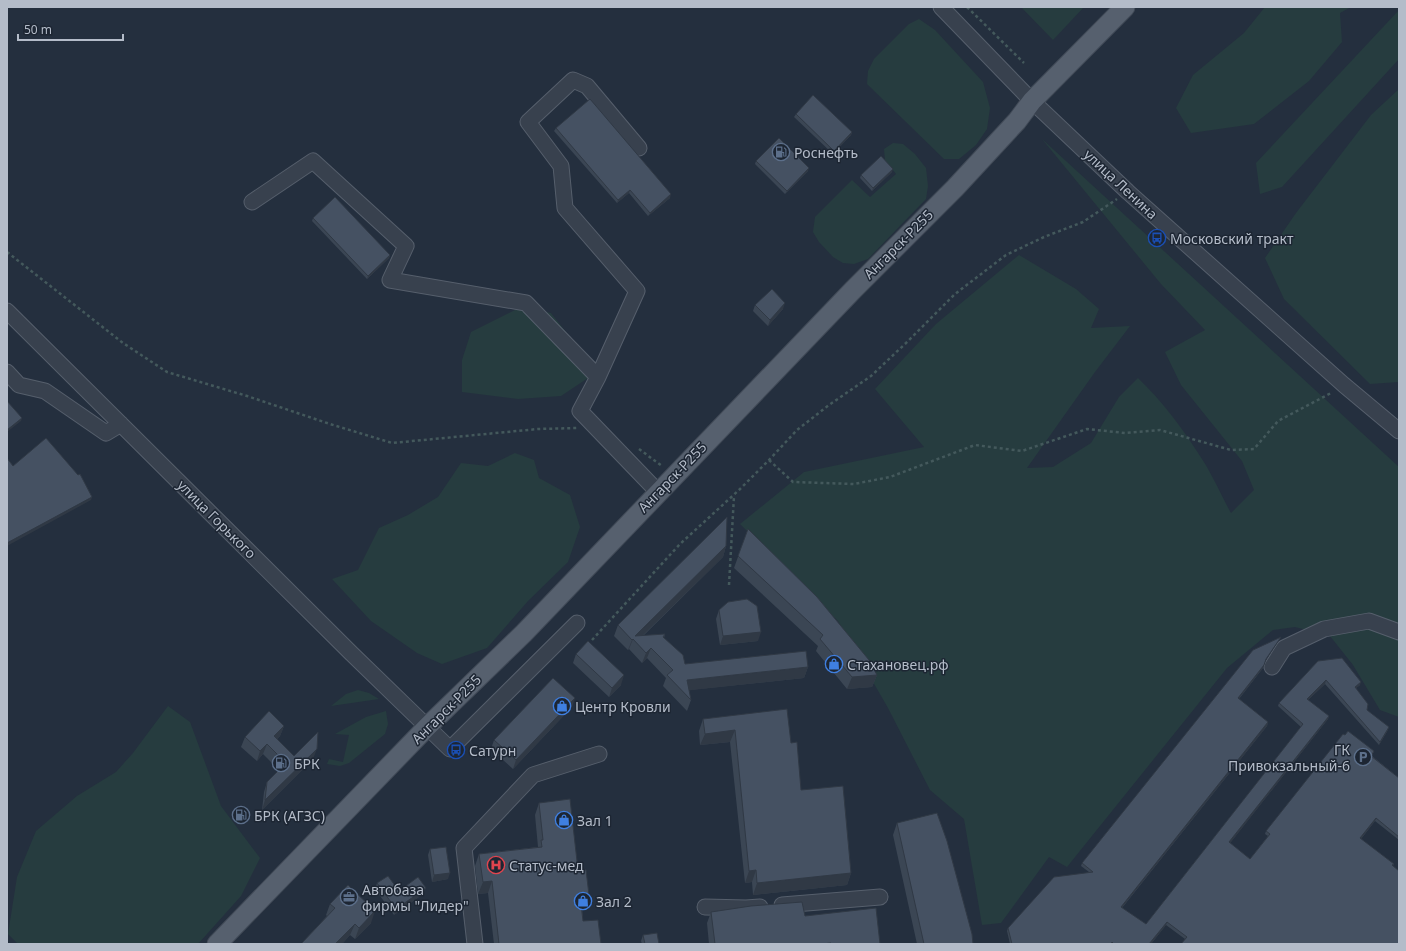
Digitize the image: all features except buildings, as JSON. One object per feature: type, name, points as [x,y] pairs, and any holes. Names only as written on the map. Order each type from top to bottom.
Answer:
[{"type":"main road","name":"Ангарск-Р255","points":[[216,944],[428,726],[524,633],[847,295],[954,188],[1017,121],[1032,101],[1125,7]]},
{"type":"street","name":"улица Ленина","points":[[941,7],[1032,101],[1128,192],[1344,386],[1399,431]]},
{"type":"street","points":[[639,148],[588,86],[573,80],[528,122],[561,166],[565,208],[636,291],[598,377],[580,411],[658,492]]},
{"type":"street","points":[[252,202],[313,161],[406,246],[390,280],[526,303],[598,377]]},
{"type":"street","name":"улица Горького","points":[[7,311],[352,654],[428,726],[450,749],[577,623]]},
{"type":"street","points":[[7,372],[19,385],[45,391],[106,433],[121,424]]},
{"type":"street","points":[[1272,667],[1284,648],[1324,629],[1369,622],[1399,632]]},
{"type":"street","points":[[475,944],[464,848],[533,775],[599,754]]},
{"type":"street","points":[[705,907],[746,908],[880,897]]},
{"type":"path","points":[[967,7],[1024,63]]},
{"type":"path","points":[[592,640],[680,544],[739,490],[797,430],[870,376],[906,343],[955,294],[1006,255],[1044,237],[1083,222],[1128,192]]},
{"type":"path","points":[[7,252],[123,343],[167,372],[247,396],[392,444],[538,429],[587,428],[599,431]]},
{"type":"path","points":[[769,460],[793,482],[854,484],[890,477],[975,445],[1022,451],[1087,429],[1125,433],[1160,430],[1231,450],[1254,449],[1278,421],[1344,386]]},
{"type":"path","points":[[634,447],[674,475]]},
{"type":"path","points":[[728,585],[734,496]]},
{"type":"green space","points":[[1021,7],[1084,7],[1053,40]]},
{"type":"green space","points":[[1265,7],[1351,7],[1340,13],[1342,42],[1309,81],[1254,124],[1191,133],[1176,108],[1193,75],[1244,33]]},
{"type":"green space","points":[[1399,10],[1399,59],[1282,187],[1260,194],[1256,163]]},
{"type":"green space","points":[[919,19],[935,30],[983,82],[990,108],[987,129],[976,145],[959,159],[944,159],[867,84],[868,71],[874,59],[909,24]]},
{"type":"green space","points":[[1399,89],[1399,382],[1370,384],[1284,299],[1265,258],[1296,213],[1371,115]]},
{"type":"green space","points":[[1042,139],[1399,467],[1399,717],[1380,710],[1353,665],[1330,636],[1295,627],[1273,630],[1227,668],[1067,867],[1049,857],[1001,923],[982,925],[964,819],[930,790],[888,708],[838,621],[740,524],[804,472],[924,447],[875,389],[936,324],[1019,255],[1076,289],[1099,309],[1091,328],[1130,326],[1095,372],[1027,468],[1053,467],[1091,443],[1119,397],[1138,378],[1164,406],[1188,437],[1206,465],[1231,513],[1254,490],[1242,461],[1181,385],[1165,352],[1205,330],[1161,284]]},
{"type":"green space","points":[[893,143],[903,144],[915,154],[926,168],[928,186],[926,199],[868,259],[854,264],[843,263],[833,257],[819,242],[813,232],[815,217],[852,180],[870,197],[896,174],[885,160],[884,149]]},
{"type":"green space","points":[[521,307],[551,313],[584,355],[588,378],[561,396],[518,399],[462,392],[462,360],[471,332]]},
{"type":"green space","points":[[515,453],[534,460],[539,478],[570,495],[580,527],[568,562],[528,601],[487,648],[442,664],[417,653],[371,621],[332,579],[358,570],[379,528],[408,515],[438,497],[461,463],[488,466]]},
{"type":"green space","points":[[358,690],[369,693],[379,699],[331,706],[346,694]]},
{"type":"green space","points":[[168,706],[190,722],[221,806],[260,858],[241,896],[198,944],[18,944],[8,934],[17,877],[36,831],[77,796],[116,772],[133,753]]},
{"type":"green space","points":[[386,711],[388,724],[385,734],[349,763],[340,766],[327,764],[329,759],[343,762],[349,735],[335,734],[366,717]]},
{"type":"place","name":"Роснефть","points":[[781,152]]},
{"type":"place","name":"Московский тракт","points":[[1157,238]]},
{"type":"place","name":"Стахановец.рф","points":[[834,664]]},
{"type":"place","name":"Центр Кровли","points":[[562,706]]},
{"type":"place","name":"Сатурн","points":[[456,750]]},
{"type":"place","name":"ГК Привокзальный-6","points":[[1363,757]]},
{"type":"place","name":"БРК","points":[[281,763]]},
{"type":"place","name":"БРК (АГЗС)","points":[[241,815]]},
{"type":"place","name":"Зал 1","points":[[564,820]]},
{"type":"place","name":"Статус-мед","points":[[496,865]]},
{"type":"place","name":"Автобаза фирмы \"Лидер\"","points":[[349,897]]},
{"type":"place","name":"Зал 2","points":[[583,901]]}]
